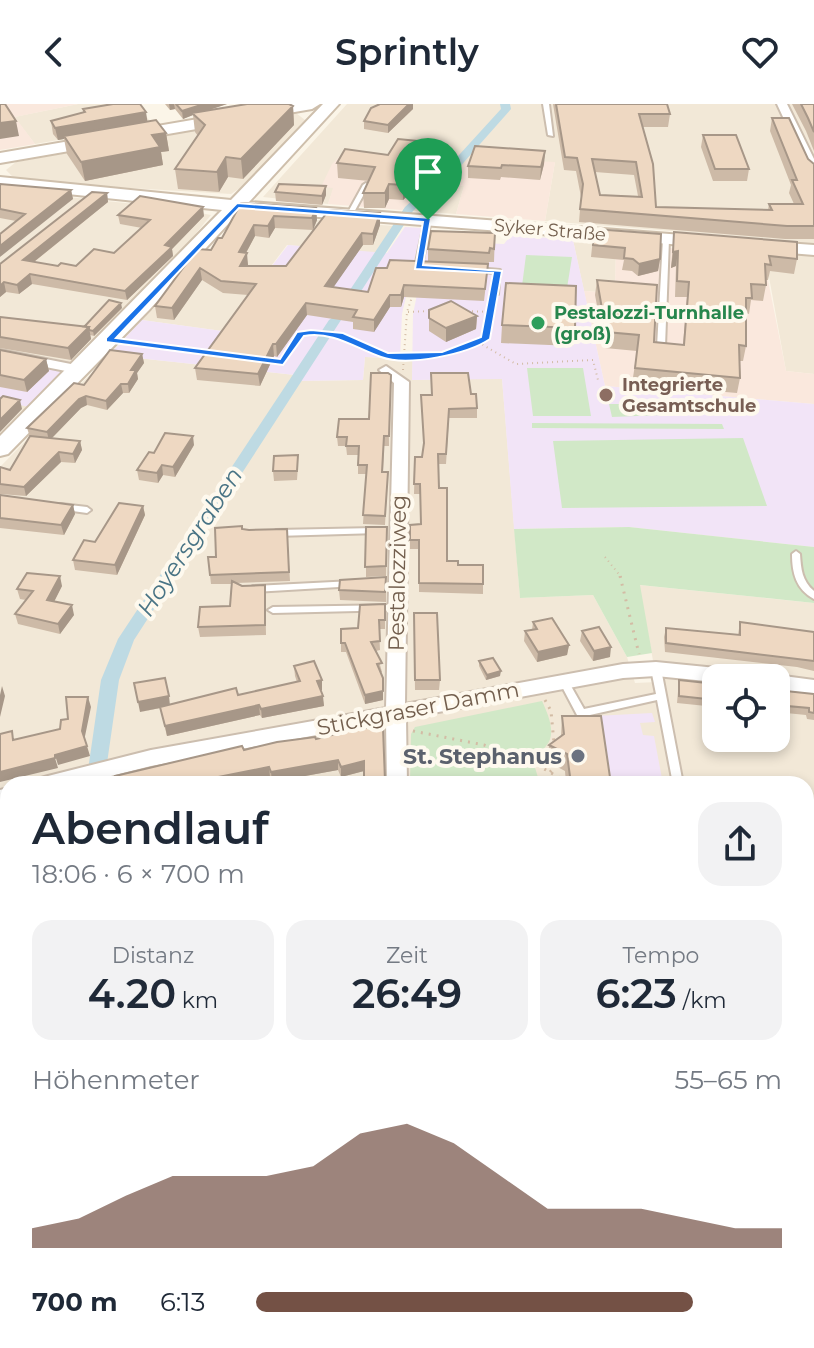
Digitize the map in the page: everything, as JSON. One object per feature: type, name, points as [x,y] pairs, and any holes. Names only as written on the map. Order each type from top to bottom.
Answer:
[{"type":"main road","points":[[1,159],[312,104]]},
{"type":"main road","points":[[0,449],[81,370],[331,104]]},
{"type":"main road","points":[[293,107],[310,112],[315,122]]},
{"type":"main road","name":"Syker Straße","points":[[0,182],[87,198],[394,217],[422,225],[497,233],[666,239],[814,250]]},
{"type":"street","points":[[782,104],[814,171]]},
{"type":"street","points":[[0,354],[81,370]]},
{"type":"street","points":[[386,370],[402,382]]},
{"type":"street","name":"Pestalozziweg","points":[[397,776],[397,608],[390,582],[398,531],[402,382]]},
{"type":"street","name":"Stickgraser Damm","points":[[75,776],[99,769],[398,720],[538,685],[649,669],[702,674]]},
{"type":"street","points":[[790,684],[814,687]]},
{"type":"lane","points":[[546,104],[553,122],[551,135]]},
{"type":"lane","points":[[350,214],[366,185]]},
{"type":"lane","points":[[422,225],[437,237]]},
{"type":"lane","points":[[422,225],[418,267],[431,268]]},
{"type":"lane","points":[[661,347],[666,239]]},
{"type":"lane","points":[[470,269],[498,271],[496,293]]},
{"type":"lane","points":[[46,506],[87,510]]},
{"type":"lane","points":[[263,534],[398,531]]},
{"type":"lane","points":[[796,554],[796,573],[801,584],[814,596]]},
{"type":"lane","points":[[243,590],[367,583]]},
{"type":"lane","points":[[273,610],[397,608]]},
{"type":"lane","points":[[649,669],[662,696],[677,776]]},
{"type":"lane","points":[[564,681],[581,713],[662,696]]},
{"type":"path","points":[[402,382],[407,312],[418,267]]},
{"type":"path","points":[[267,361],[283,363],[300,334],[320,333],[343,336],[386,356],[444,355],[486,339],[496,293]]},
{"type":"path","points":[[461,310],[492,312]]},
{"type":"path","points":[[407,312],[433,311]]},
{"type":"path","points":[[109,340],[220,354]]},
{"type":"path","points":[[478,342],[516,364],[593,360],[598,380]]},
{"type":"path","points":[[605,557],[622,578],[649,669]]},
{"type":"path","points":[[538,685],[551,711],[555,746],[539,766]]},
{"type":"path","points":[[398,720],[505,752],[557,776]]},
{"type":"path","points":[[550,772],[556,766]]},
{"type":"shaded area","points":[[0,104],[78,104],[15,117],[35,144],[0,150]]},
{"type":"shaded area","points":[[78,104],[124,104],[144,113],[152,124],[35,144],[14,117]]},
{"type":"shaded area","points":[[347,104],[814,104],[814,374],[786,371],[762,238],[545,221],[555,162],[453,175],[441,184],[464,186],[456,214],[402,210],[463,154],[381,160],[322,187],[334,187],[328,204],[263,197]]},
{"type":"shaded area","points":[[296,113],[305,120],[246,184],[231,194],[63,184],[13,177],[6,170],[16,162]]},
{"type":"shaded area","points":[[400,146],[464,153],[402,210],[328,204],[333,188],[321,187],[332,164],[341,155],[381,160]]},
{"type":"shaded area","points":[[471,158],[555,162],[545,221],[456,214],[464,186],[440,184]]},
{"type":"shaded area","points":[[0,190],[174,208],[211,215],[185,252],[0,438]]},
{"type":"shaded area","points":[[241,214],[394,226],[378,253],[287,245],[222,331],[142,320],[207,254]]},
{"type":"shaded area","points":[[405,227],[422,228],[402,314],[400,358],[365,357],[363,380],[293,381],[295,375],[109,355],[142,320],[222,331],[288,245],[387,253]]},
{"type":"shaded area","name":"Integrierte Gesamtschule","points":[[511,235],[573,240],[605,386],[814,404],[814,547],[629,527],[514,529],[502,379],[412,380],[413,314],[428,241],[504,244]]},
{"type":"shaded area","points":[[573,240],[616,244],[615,293],[584,291]]},
{"type":"shaded area","points":[[616,244],[763,255],[786,371],[814,374],[814,404],[605,386],[584,291],[615,293]]},
{"type":"shaded area","points":[[109,355],[295,375],[294,381],[363,380],[365,357],[413,359],[412,380],[502,378],[520,598],[593,595],[627,657],[635,683],[657,682],[639,585],[814,603],[814,776],[0,776],[0,467]]},
{"type":"shaded area","points":[[0,359],[70,372],[34,408],[0,401]]},
{"type":"shaded area","points":[[652,713],[655,722],[640,723],[643,735],[654,736],[662,776],[565,776],[605,775],[595,716]]},
{"type":"green space","points":[[526,255],[572,257],[567,288],[522,286]]},
{"type":"green space","points":[[527,368],[583,368],[591,416],[533,416]]},
{"type":"green space","points":[[609,404],[659,404],[661,408],[711,409],[712,413],[612,417]]},
{"type":"green space","points":[[532,423],[722,424],[724,429],[532,428]]},
{"type":"green space","points":[[743,438],[767,506],[562,508],[553,441]]},
{"type":"green space","points":[[629,527],[814,547],[814,603],[640,585],[652,653],[627,657],[593,595],[520,598],[514,529]]},
{"type":"green space","points":[[542,701],[549,718],[551,736],[533,761],[538,776],[410,776],[411,734],[415,727]]},
{"type":"building","points":[[0,104],[5,104],[16,121],[0,123]]},
{"type":"building","points":[[140,104],[146,112],[55,128],[51,121],[85,112],[83,109]]},
{"type":"building","points":[[176,104],[204,104],[182,111]]},
{"type":"building","points":[[247,104],[293,106],[241,159],[226,157],[217,172],[175,169],[205,125],[192,113]]},
{"type":"building","points":[[380,104],[409,104],[388,125],[364,121],[371,108]]},
{"type":"building","points":[[556,104],[667,104],[670,114],[639,114],[653,164],[656,207],[772,210],[769,204],[803,204],[792,180],[797,180],[772,118],[789,118],[808,159],[814,164],[814,226],[580,209],[583,184],[577,158],[565,157]],"holes":[[[592,159],[636,162],[642,197],[600,195]]]},
{"type":"building","points":[[801,104],[814,104],[814,132],[808,118]]},
{"type":"building","points":[[156,120],[166,133],[152,135],[160,147],[81,162],[64,136]]},
{"type":"building","points":[[703,135],[736,135],[749,169],[715,169]]},
{"type":"building","points":[[398,139],[429,142],[420,169],[403,185],[389,184],[385,193],[363,193],[375,167],[337,163],[345,149],[388,155]]},
{"type":"building","points":[[475,146],[545,151],[541,167],[468,166]]},
{"type":"building","points":[[0,184],[71,190],[0,246],[0,234],[25,214],[0,209]]},
{"type":"building","points":[[279,184],[326,186],[322,196],[275,192]]},
{"type":"building","points":[[92,192],[107,193],[23,260],[76,266],[94,249],[114,253],[150,220],[118,215],[140,196],[203,207],[165,245],[172,247],[125,291],[30,274],[17,285],[4,282],[0,286],[0,264]]},
{"type":"building","points":[[241,203],[316,208],[312,218],[274,216],[268,226],[254,225],[239,252],[247,253],[240,266],[286,266],[329,210],[380,213],[373,234],[362,233],[325,286],[368,292],[376,268],[387,268],[390,260],[488,264],[485,289],[404,285],[401,295],[390,295],[374,320],[353,317],[357,310],[306,303],[273,344],[258,374],[195,368],[256,284],[221,281],[200,268],[172,308],[155,306],[197,249],[211,250],[218,238],[222,238]]},
{"type":"building","points":[[594,229],[661,234],[660,259],[639,264],[633,259],[624,258],[625,248],[593,245]]},
{"type":"building","points":[[431,231],[495,233],[494,249],[490,248],[489,253],[428,249]]},
{"type":"building","points":[[674,232],[797,242],[797,259],[769,256],[771,265],[765,264],[766,285],[751,284],[752,298],[746,298],[746,346],[739,345],[740,378],[635,368],[639,335],[606,332],[597,280],[657,285],[654,342],[684,345],[689,282],[677,281],[678,251],[673,252]]},
{"type":"building","points":[[506,283],[576,286],[575,328],[502,325]]},
{"type":"building","points":[[109,300],[121,303],[93,331],[84,327]]},
{"type":"building","points":[[451,301],[477,316],[446,328],[429,318],[429,310]]},
{"type":"building","points":[[0,317],[89,327],[68,348],[0,337]]},
{"type":"building","points":[[0,350],[46,359],[24,380],[0,375]]},
{"type":"building","points":[[110,350],[142,354],[131,370],[136,370],[128,384],[121,384],[106,401],[86,396],[79,399],[47,432],[27,428],[74,383],[84,385]]},
{"type":"building","points":[[371,373],[391,375],[389,436],[384,436],[382,472],[388,472],[385,516],[363,515],[367,465],[358,465],[359,446],[346,446],[347,437],[337,437],[339,419],[369,419]]},
{"type":"building","points":[[431,373],[468,373],[471,394],[476,394],[477,408],[449,409],[446,454],[438,454],[439,488],[447,488],[447,561],[458,561],[458,565],[483,565],[483,584],[419,583],[419,540],[410,540],[410,525],[421,524],[420,484],[414,484],[415,457],[422,457],[421,395],[432,395]]},
{"type":"building","points":[[3,396],[20,400],[0,420],[0,399]]},
{"type":"building","points":[[165,433],[193,436],[173,467],[162,465],[157,473],[137,470],[149,452],[154,453]]},
{"type":"building","points":[[30,436],[80,441],[73,454],[59,452],[24,487],[0,484],[0,467],[10,470]]},
{"type":"building","points":[[298,455],[297,471],[273,471],[274,456]]},
{"type":"building","points":[[0,495],[73,505],[61,525],[0,518]]},
{"type":"building","points":[[119,503],[143,506],[115,565],[73,560],[84,540],[95,542]]},
{"type":"building","points":[[242,526],[242,529],[249,530],[287,529],[289,572],[210,575],[208,557],[216,557],[215,528]]},
{"type":"building","points":[[366,527],[387,527],[386,566],[365,567]]},
{"type":"building","points":[[27,573],[60,576],[47,600],[72,605],[58,624],[15,614],[33,591],[17,589]]},
{"type":"building","points":[[386,577],[385,592],[339,590],[340,580]]},
{"type":"building","points":[[232,581],[242,586],[265,585],[265,625],[198,627],[200,607],[230,606]]},
{"type":"building","points":[[385,604],[385,620],[379,620],[380,641],[371,642],[382,663],[377,664],[383,678],[383,691],[365,695],[345,643],[341,643],[341,629],[358,628],[360,605]]},
{"type":"building","points":[[414,613],[437,613],[440,680],[415,680]]},
{"type":"building","points":[[552,618],[569,645],[538,652],[525,631],[537,629],[533,622]]},
{"type":"building","points":[[740,622],[814,632],[814,661],[666,643],[666,628],[740,635]]},
{"type":"building","points":[[599,627],[611,647],[594,651],[582,631]]},
{"type":"building","points":[[493,658],[501,671],[487,675],[479,661]]},
{"type":"building","points":[[314,661],[322,680],[317,681],[323,696],[261,709],[259,705],[165,726],[160,707],[236,688],[238,695],[300,681],[294,666]]},
{"type":"building","points":[[165,678],[169,696],[138,702],[134,683]]},
{"type":"building","points":[[679,680],[702,682],[702,698],[679,696]]},
{"type":"building","points":[[790,691],[814,694],[814,713],[809,712],[809,708],[790,706]]},
{"type":"building","points":[[66,697],[88,697],[82,731],[87,746],[0,772],[0,734],[12,731],[13,740],[60,729],[61,720],[68,719]]},
{"type":"building","name":"St. Stephanus","points":[[562,716],[601,716],[610,776],[570,776],[567,754],[549,745],[564,734]]},
{"type":"building","points":[[359,728],[383,728],[385,776],[364,776],[364,761],[341,767],[338,760],[271,772],[269,767],[223,776],[115,776],[242,746],[244,750],[277,742],[316,739]]},
{"type":"waterway","name":"Hoyersgraben","points":[[350,299],[409,209],[453,168],[506,109],[505,104]]},
{"type":"waterway","name":"Hoyersgraben","points":[[96,776],[110,680],[126,639],[335,320]]},
{"type":"place","name":"Pestalozzi-Turnhalle (groß)","points":[[538,323]]},
{"type":"place","name":"Integrierte Gesamtschule","points":[[606,395]]},
{"type":"place","name":"St. Stephanus","points":[[578,756]]},
{"type":"route","points":[[237,206],[428,220],[418,267],[498,271],[486,339],[444,355],[386,356],[343,336],[311,332],[300,334],[283,363],[109,340],[237,206]]}]
